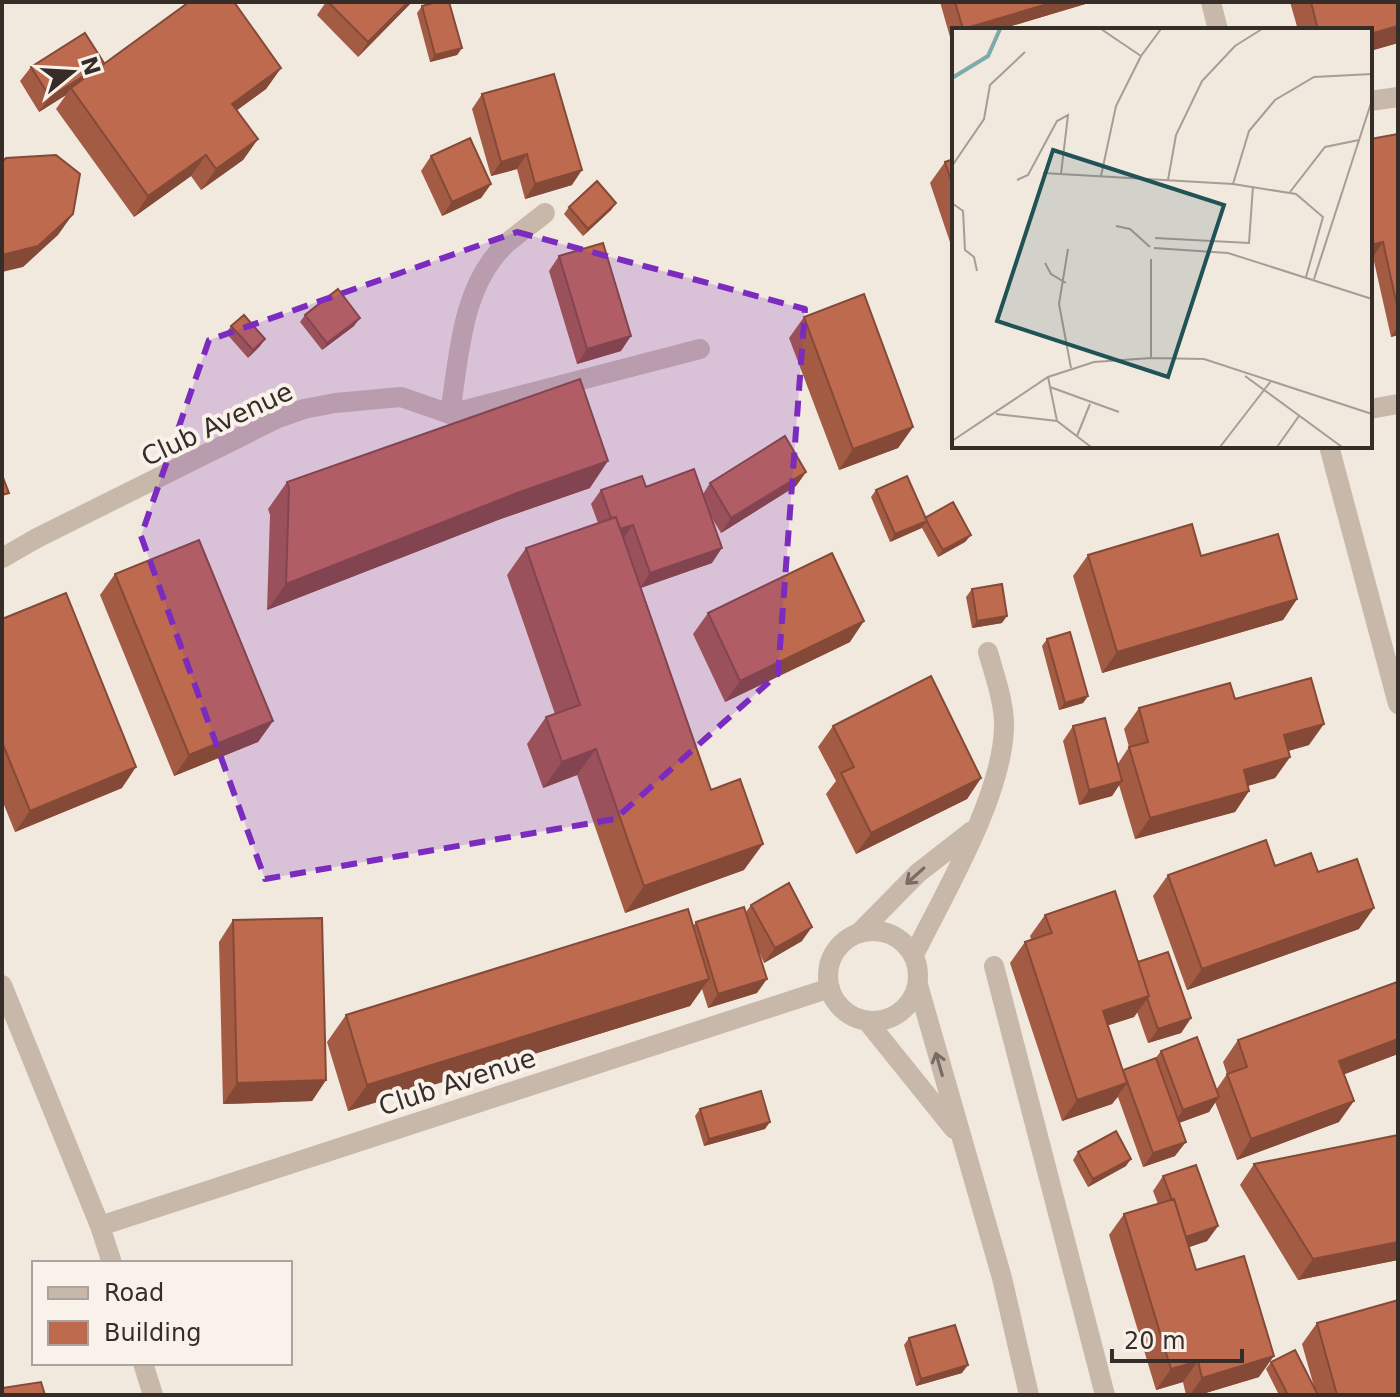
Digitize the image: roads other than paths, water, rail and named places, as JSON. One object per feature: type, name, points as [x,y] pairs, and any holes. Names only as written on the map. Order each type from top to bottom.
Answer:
[{"type":"street","points":[[1211,2],[1218,28]]},
{"type":"street","points":[[1372,101],[1398,97]]},
{"type":"street","points":[[545,213],[503,246],[475,286],[463,331],[450,414],[700,349]]},
{"type":"street","name":"Club Avenue","points":[[2,558],[278,418],[304,409],[401,397],[450,414]]},
{"type":"street","points":[[1372,409],[1398,404]]},
{"type":"street","points":[[1330,448],[1398,704]]},
{"type":"street","points":[[914,955],[976,829],[993,787],[1004,728],[1002,704],[988,652]]},
{"type":"street","points":[[861,931],[882,930],[901,939],[914,955],[919,975],[913,998],[894,1016],[881,1021],[867,1021],[844,1010],[830,988],[828,970],[834,953],[846,939],[861,931],[918,873],[976,829]]},
{"type":"street","points":[[994,966],[1105,1395]]},
{"type":"street","points":[[2,985],[111,1261]]},
{"type":"street","points":[[918,985],[1002,1278],[1029,1395]]},
{"type":"street","name":"Club Avenue","points":[[100,1226],[830,988]]},
{"type":"street","points":[[867,1021],[962,1139]]},
{"type":"street","points":[[144,1365],[153,1395]]}]
